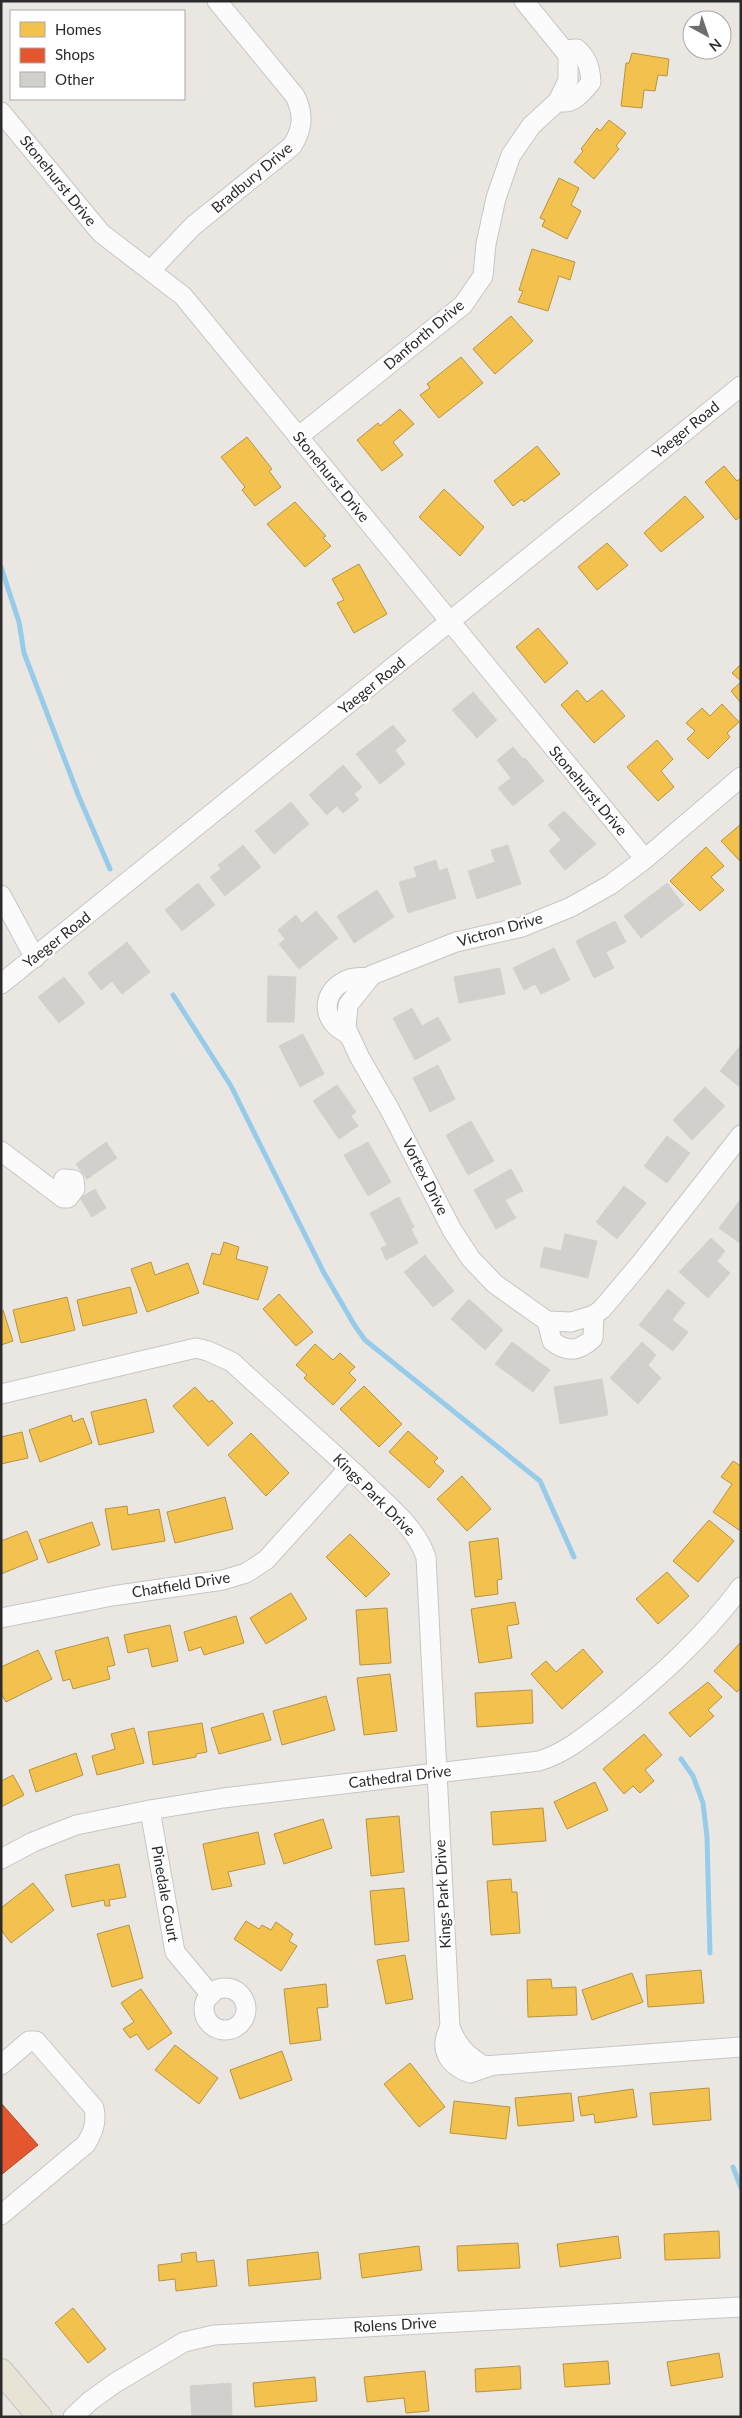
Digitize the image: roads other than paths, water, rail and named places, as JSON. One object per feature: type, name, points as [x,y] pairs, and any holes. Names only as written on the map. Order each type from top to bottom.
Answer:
[{"type":"main road","points":[[1,2371],[40,2417]]},
{"type":"street","name":"Bradbury Drive","points":[[150,270],[193,226],[292,146],[298,136],[302,123],[300,106],[295,96],[217,1]]},
{"type":"street","name":"Danforth Drive","points":[[298,437],[463,305],[483,276],[486,244],[496,198],[511,155],[532,126],[558,101],[568,80],[568,55],[524,1]]},
{"type":"street","name":"Stonehurst Drive","points":[[1,112],[102,233],[183,296],[645,859]]},
{"type":"street","name":"Yaeger Road","points":[[1,984],[741,386]]},
{"type":"street","name":"Victron Drive","points":[[349,1035],[336,1026],[329,1016],[326,1004],[332,990],[349,979],[370,977],[456,942],[522,926],[571,907],[610,885],[645,859],[741,777]]},
{"type":"street","points":[[1,896],[35,958]]},
{"type":"street","name":"Victron Drive","points":[[348,1005],[370,977]]},
{"type":"street","name":"Vortex Drive","points":[[348,1005],[346,1028],[349,1035],[452,1230],[471,1259],[495,1284],[546,1321]]},
{"type":"street","points":[[594,1315],[593,1338],[577,1349],[568,1350],[552,1341],[546,1321],[570,1322],[594,1315],[640,1264],[741,1135]]},
{"type":"street","points":[[1,1151],[58,1194]]},
{"type":"street","name":"Kings Park Drive","points":[[1,1394],[196,1348],[208,1351],[232,1362],[349,1468],[420,1540],[426,1557],[450,2027],[455,2041],[469,2057],[484,2066],[490,2066],[741,2047]]},
{"type":"street","name":"Chatfield Drive","points":[[1,1618],[112,1596],[223,1580],[246,1573],[266,1560],[349,1468]]},
{"type":"street","name":"Cathedral Drive","points":[[1,1859],[33,1842],[76,1825],[150,1810],[223,1798],[552,1758],[579,1742],[633,1698],[695,1643],[726,1608],[741,1587]]},
{"type":"street","name":"Pinedale Court","points":[[150,1810],[175,1952],[211,1995]]},
{"type":"street","points":[[1,2065],[29,2041],[36,2041],[94,2108],[96,2119],[93,2132],[86,2144],[1,2215]]},
{"type":"street","name":"Rolens Drive","points":[[73,2417],[115,2383],[184,2342],[214,2335],[741,2307]]},
{"type":"waterway","points":[[1,567],[19,622],[24,653],[79,797],[110,869]]},
{"type":"waterway","points":[[173,995],[231,1086],[324,1273],[355,1326],[365,1340],[540,1481],[574,1557]]},
{"type":"waterway","points":[[681,1759],[693,1776],[703,1803],[707,1837],[710,1953]]},
{"type":"waterway","points":[[733,2167],[741,2188]]}]
